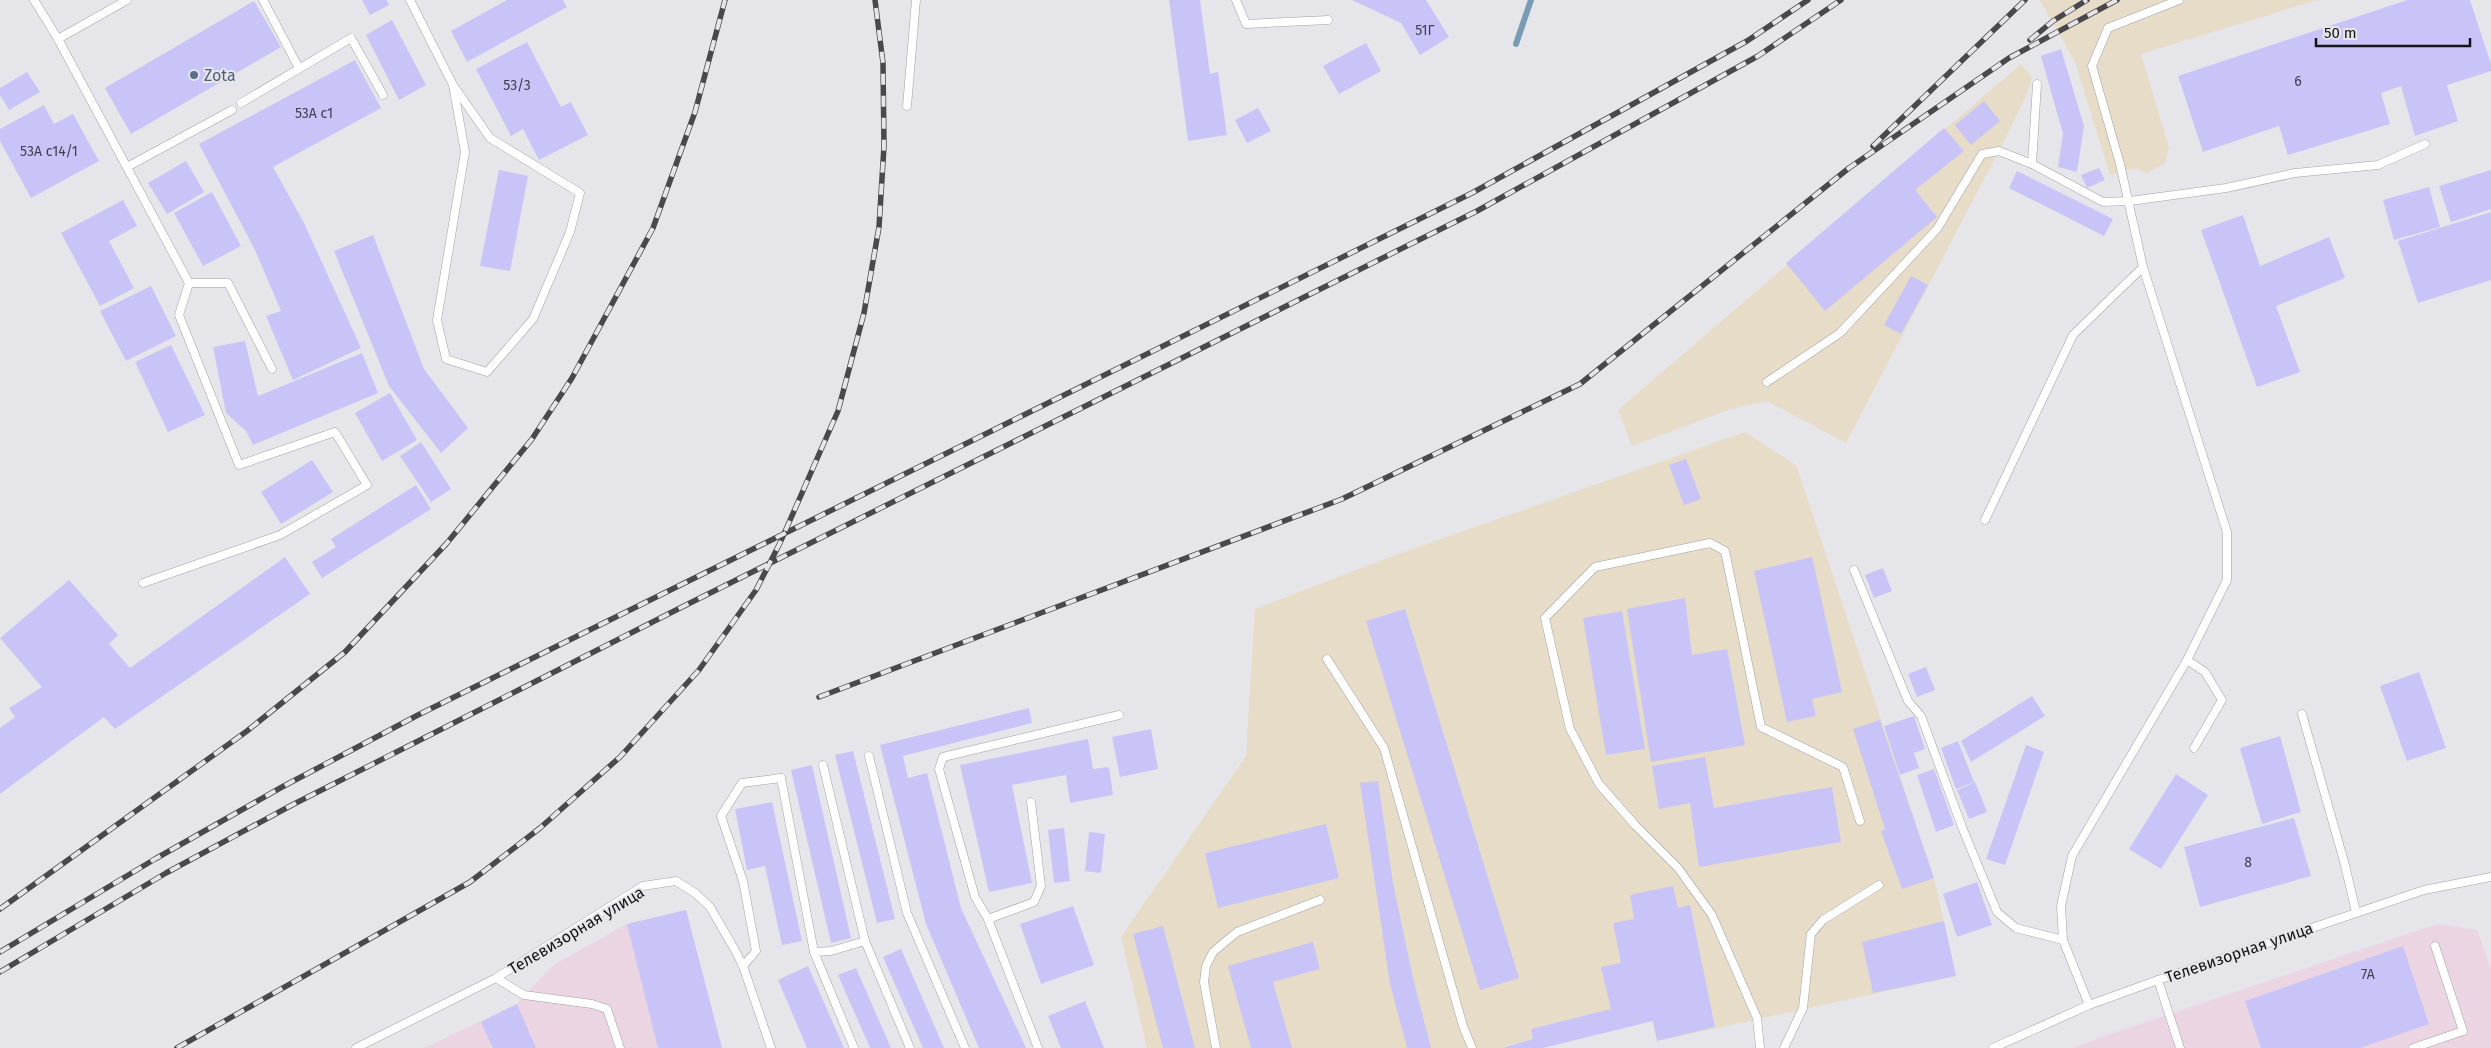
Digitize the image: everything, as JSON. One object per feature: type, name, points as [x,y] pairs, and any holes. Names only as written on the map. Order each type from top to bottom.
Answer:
[{"type":"lane","points":[[34,0],[58,39],[190,283],[179,316],[239,465],[335,432],[367,485],[280,535],[143,583]]},
{"type":"lane","points":[[58,39],[127,0]]},
{"type":"lane","points":[[263,0],[299,68]]},
{"type":"lane","points":[[410,0],[453,85],[490,138],[580,193],[570,232],[533,319],[487,372],[446,359],[438,320],[465,152],[453,85]]},
{"type":"lane","points":[[907,106],[916,0]]},
{"type":"lane","points":[[1236,0],[1246,24],[1328,20]]},
{"type":"lane","points":[[2089,1005],[2064,940],[2061,906],[2072,856],[2187,660],[2227,580],[2227,532],[2143,267],[2130,201],[2092,66],[2108,28],[2179,0]]},
{"type":"lane","points":[[241,103],[351,38],[383,95]]},
{"type":"lane","points":[[2032,164],[2037,84]]},
{"type":"lane","points":[[127,167],[232,110]]},
{"type":"lane","points":[[1767,382],[1840,334],[1937,229],[1982,154],[1999,151],[2032,164],[2103,202],[2130,201],[2226,188],[2295,173],[2378,165],[2425,144]]},
{"type":"lane","points":[[1985,520],[2073,335],[2143,267]]},
{"type":"lane","points":[[190,283],[228,283],[272,369]]},
{"type":"lane","points":[[1760,1048],[1757,1018],[1712,914],[1678,868],[1599,784],[1570,729],[1545,618],[1595,567],[1710,543],[1724,551],[1762,727],[1843,767],[1860,821]]},
{"type":"lane","points":[[1854,570],[1908,701],[1921,716],[1962,827],[1997,912],[2016,928],[2064,940]]},
{"type":"lane","points":[[1327,659],[1384,748],[1463,1026],[1472,1048]]},
{"type":"lane","points":[[2187,660],[2205,672],[2222,700],[2194,748]]},
{"type":"lane","points":[[2302,714],[2345,865],[2356,912]]},
{"type":"lane","points":[[1038,1048],[988,919],[975,896],[939,769],[943,757],[1119,715]]},
{"type":"lane","points":[[868,756],[907,913],[965,1048]]},
{"type":"lane","points":[[823,765],[865,941],[910,1048]]},
{"type":"lane","points":[[743,966],[756,951],[743,881],[721,816],[742,783],[781,778],[814,952],[854,1048]]},
{"type":"lane","points":[[988,919],[1034,902],[1041,886],[1031,802]]},
{"type":"lane","name":"Телевизорная улица","points":[[1993,1048],[2089,1005],[2158,980],[2424,890],[2491,876]]},
{"type":"lane","name":"Телевизорная улица","points":[[356,1048],[496,978],[643,886],[676,881],[695,893],[710,907],[743,966],[770,1048]]},
{"type":"lane","points":[[1784,1048],[1803,1008],[1811,934],[1823,920],[1879,886]]},
{"type":"lane","points":[[1216,1048],[1204,982],[1206,966],[1213,952],[1237,932],[1320,900]]},
{"type":"lane","points":[[814,952],[831,951],[865,941]]},
{"type":"lane","points":[[2414,1048],[2463,1031],[2434,946]]},
{"type":"lane","points":[[496,978],[524,995],[592,1004],[607,1009],[620,1048]]},
{"type":"lane","points":[[2158,980],[2180,1048]]},
{"type":"shaded area","points":[[2040,0],[2317,0],[2141,54],[2169,148],[2165,163],[2146,174],[2137,168],[2110,175],[2075,62]]},
{"type":"shaded area","points":[[2021,64],[2032,77],[2026,96],[1846,443],[1767,401],[1731,409],[1632,446],[1618,410]]},
{"type":"shaded area","points":[[1745,432],[1796,465],[1934,878],[1956,976],[1657,1041],[1648,1000],[1531,1029],[1533,1039],[1501,1048],[1147,1048],[1121,937],[1246,756],[1255,609],[1390,557]]},
{"type":"shaded area","points":[[686,910],[722,1048],[424,1048],[517,1004],[553,965],[627,924]]},
{"type":"shaded area","points":[[2438,924],[2477,930],[2491,969],[2491,1048],[2073,1048],[2101,1037]]},
{"type":"building","points":[[362,0],[387,0],[389,5],[370,15]]},
{"type":"building","points":[[507,0],[563,0],[567,7],[467,62],[451,31]]},
{"type":"building","points":[[1169,0],[1200,0],[1210,74],[1218,72],[1227,135],[1188,141]]},
{"type":"building","points":[[1352,0],[1426,0],[1449,37],[1420,55],[1401,23]]},
{"type":"building","points":[[2407,0],[2470,0],[2491,64],[2491,71],[2447,85],[2458,121],[2415,136],[2401,86],[2381,93],[2390,124],[2288,155],[2279,126],[2203,152],[2178,76]]},
{"type":"building","points":[[254,1],[281,47],[131,134],[105,88]]},
{"type":"building","points":[[392,20],[426,85],[399,100],[366,35]]},
{"type":"building","points":[[527,42],[561,107],[571,102],[588,135],[539,160],[523,129],[511,136],[476,69]]},
{"type":"building","points":[[1366,43],[1381,71],[1339,94],[1323,66]]},
{"type":"building","points":[[2061,49],[2084,126],[2077,172],[2058,167],[2063,134],[2041,56]]},
{"type":"building","points":[[355,60],[381,108],[273,167],[304,223],[361,348],[293,380],[266,316],[281,311],[255,250],[199,144]]},
{"type":"building","points":[[27,72],[40,92],[9,110],[0,95],[0,88]]},
{"type":"building","points":[[1984,101],[2000,121],[1971,145],[1955,125]]},
{"type":"building","points":[[44,105],[54,124],[73,114],[99,161],[31,198],[0,141],[0,129]]},
{"type":"building","points":[[1258,108],[1271,131],[1247,143],[1235,120]]},
{"type":"building","points":[[1944,128],[1964,151],[1915,190],[1937,217],[1825,311],[1786,263]]},
{"type":"building","points":[[186,161],[204,192],[167,214],[148,183]]},
{"type":"building","points":[[2099,168],[2105,180],[2087,188],[2081,175]]},
{"type":"building","points":[[499,170],[528,176],[510,271],[480,266]]},
{"type":"building","points":[[2491,170],[2491,209],[2451,222],[2439,186]]},
{"type":"building","points":[[2017,171],[2113,219],[2104,236],[2009,188]]},
{"type":"building","points":[[2429,187],[2440,227],[2394,240],[2383,200]]},
{"type":"building","points":[[212,192],[241,246],[203,266],[174,213]]},
{"type":"building","points":[[123,200],[137,226],[109,241],[134,288],[100,306],[61,233]]},
{"type":"building","points":[[2491,212],[2491,280],[2418,303],[2398,241]]},
{"type":"building","points":[[2243,215],[2260,266],[2329,237],[2345,278],[2276,306],[2300,372],[2257,387],[2201,230]]},
{"type":"building","points":[[373,235],[424,369],[468,428],[441,453],[389,386],[334,251]]},
{"type":"building","points":[[1911,276],[1928,285],[1901,334],[1884,325]]},
{"type":"building","points":[[151,286],[176,336],[126,361],[100,311]]},
{"type":"building","points":[[245,341],[258,396],[362,353],[378,393],[253,445],[246,431],[226,413],[213,347]]},
{"type":"building","points":[[171,345],[205,415],[168,432],[135,362]]},
{"type":"building","points":[[390,393],[417,440],[382,461],[355,413]]},
{"type":"building","points":[[421,442],[451,489],[431,502],[400,456]]},
{"type":"building","points":[[1686,459],[1701,499],[1684,505],[1669,465]]},
{"type":"building","points":[[312,460],[333,492],[281,524],[261,492]]},
{"type":"building","points":[[416,485],[431,509],[322,578],[312,562],[336,547],[331,539]]},
{"type":"building","points":[[285,557],[310,594],[115,729],[104,717],[0,794],[0,728],[15,717],[9,708],[42,687],[0,638],[69,580],[118,635],[109,644],[130,668]]},
{"type":"building","points":[[1812,557],[1842,692],[1812,699],[1816,716],[1787,722],[1754,571]]},
{"type":"building","points":[[1883,568],[1892,591],[1874,598],[1865,575]]},
{"type":"building","points":[[1685,598],[1692,655],[1727,649],[1745,745],[1651,762],[1627,609]]},
{"type":"building","points":[[1405,609],[1519,978],[1480,990],[1366,621]]},
{"type":"building","points":[[1622,611],[1645,749],[1606,755],[1583,618]]},
{"type":"building","points":[[1926,667],[1935,690],[1917,697],[1908,674]]},
{"type":"building","points":[[2419,672],[2446,748],[2407,761],[2380,686]]},
{"type":"building","points":[[2032,696],[2045,716],[1971,762],[1961,741]]},
{"type":"building","points":[[1029,708],[1032,723],[903,756],[908,778],[927,773],[961,908],[1026,1048],[979,1048],[926,924],[880,745]]},
{"type":"building","points":[[1914,716],[1925,749],[1914,753],[1919,768],[1900,775],[1884,726]]},
{"type":"building","points":[[1880,720],[1934,878],[1902,889],[1881,831],[1885,829],[1853,729]]},
{"type":"building","points":[[1151,729],[1158,769],[1120,777],[1112,737]]},
{"type":"building","points":[[2280,736],[2301,812],[2262,824],[2240,748]]},
{"type":"building","points":[[1088,739],[1093,769],[1109,767],[1113,795],[1070,803],[1066,775],[1012,785],[1032,883],[989,892],[960,765]]},
{"type":"building","points":[[1958,741],[1974,782],[1956,789],[1941,748]]},
{"type":"building","points":[[2026,745],[2044,752],[2005,865],[1986,859]]},
{"type":"building","points":[[853,751],[895,919],[877,923],[835,755]]},
{"type":"building","points":[[1705,757],[1714,808],[1832,787],[1841,842],[1699,867],[1690,803],[1659,809],[1652,766]]},
{"type":"building","points":[[812,765],[851,938],[831,943],[791,770]]},
{"type":"building","points":[[1934,769],[1954,825],[1936,832],[1917,775]]},
{"type":"building","points":[[2176,774],[2208,795],[2161,869],[2129,849]]},
{"type":"building","points":[[1378,781],[1393,883],[1413,978],[1431,1048],[1407,1048],[1390,984],[1360,783]]},
{"type":"building","points":[[1975,782],[1987,812],[1969,819],[1957,790]]},
{"type":"building","points":[[772,802],[802,941],[782,945],[765,866],[747,870],[735,809]]},
{"type":"building","points":[[2294,818],[2311,876],[2200,907],[2184,847]]},
{"type":"building","points":[[1326,824],[1339,878],[1218,908],[1205,853]]},
{"type":"building","points":[[1064,828],[1070,881],[1054,883],[1048,830]]},
{"type":"building","points":[[1089,832],[1105,834],[1101,873],[1085,871]]},
{"type":"building","points":[[1977,882],[1992,925],[1957,937],[1943,894]]},
{"type":"building","points":[[1673,886],[1678,908],[1690,905],[1715,1027],[1657,1041],[1653,1021],[1543,1048],[1503,1048],[1533,1039],[1531,1029],[1611,1009],[1601,967],[1621,963],[1613,923],[1634,919],[1630,895]]},
{"type":"building","points":[[1073,906],[1094,965],[1041,984],[1020,924]]},
{"type":"building","points":[[686,910],[722,1048],[658,1048],[627,924]]},
{"type":"building","points":[[1944,921],[1956,976],[1873,993],[1862,942]]},
{"type":"building","points":[[1163,926],[1195,1048],[1163,1048],[1133,934]]},
{"type":"building","points":[[1313,942],[1320,969],[1273,982],[1292,1048],[1251,1048],[1228,966]]},
{"type":"building","points":[[2403,946],[2429,1024],[2360,1048],[2261,1048],[2245,1001]]},
{"type":"building","points":[[901,949],[944,1048],[923,1048],[883,957]]},
{"type":"building","points":[[808,966],[844,1048],[807,1048],[778,980]]},
{"type":"building","points":[[856,968],[891,1048],[870,1048],[838,975]]},
{"type":"building","points":[[1085,1001],[1104,1048],[1061,1048],[1048,1016]]},
{"type":"building","points":[[517,1004],[536,1048],[493,1048],[481,1022]]},
{"type":"waterway","points":[[1516,44],[1531,0]]},
{"type":"railway","points":[[0,909],[247,731],[345,652],[447,543],[532,439],[572,378],[653,228],[695,112],[725,0]]},
{"type":"railway","points":[[177,1048],[470,882],[540,828],[620,757],[699,670],[756,590],[780,543],[838,411],[864,313],[879,227],[884,146],[883,63],[875,0]]},
{"type":"railway","points":[[0,952],[155,859],[282,787],[418,715],[1472,193],[1747,41],[1808,0]]},
{"type":"railway","points":[[0,972],[166,873],[292,805],[684,606],[1477,211],[1758,56],[1841,0]]},
{"type":"railway","points":[[1873,146],[2025,0]]},
{"type":"railway","points":[[2030,40],[2053,21],[2087,0]]},
{"type":"railway","points":[[819,697],[1342,499],[1580,384],[1849,168],[2009,58],[2117,0]]},
{"type":"place","name":"Zota","points":[[194,75]]}]
